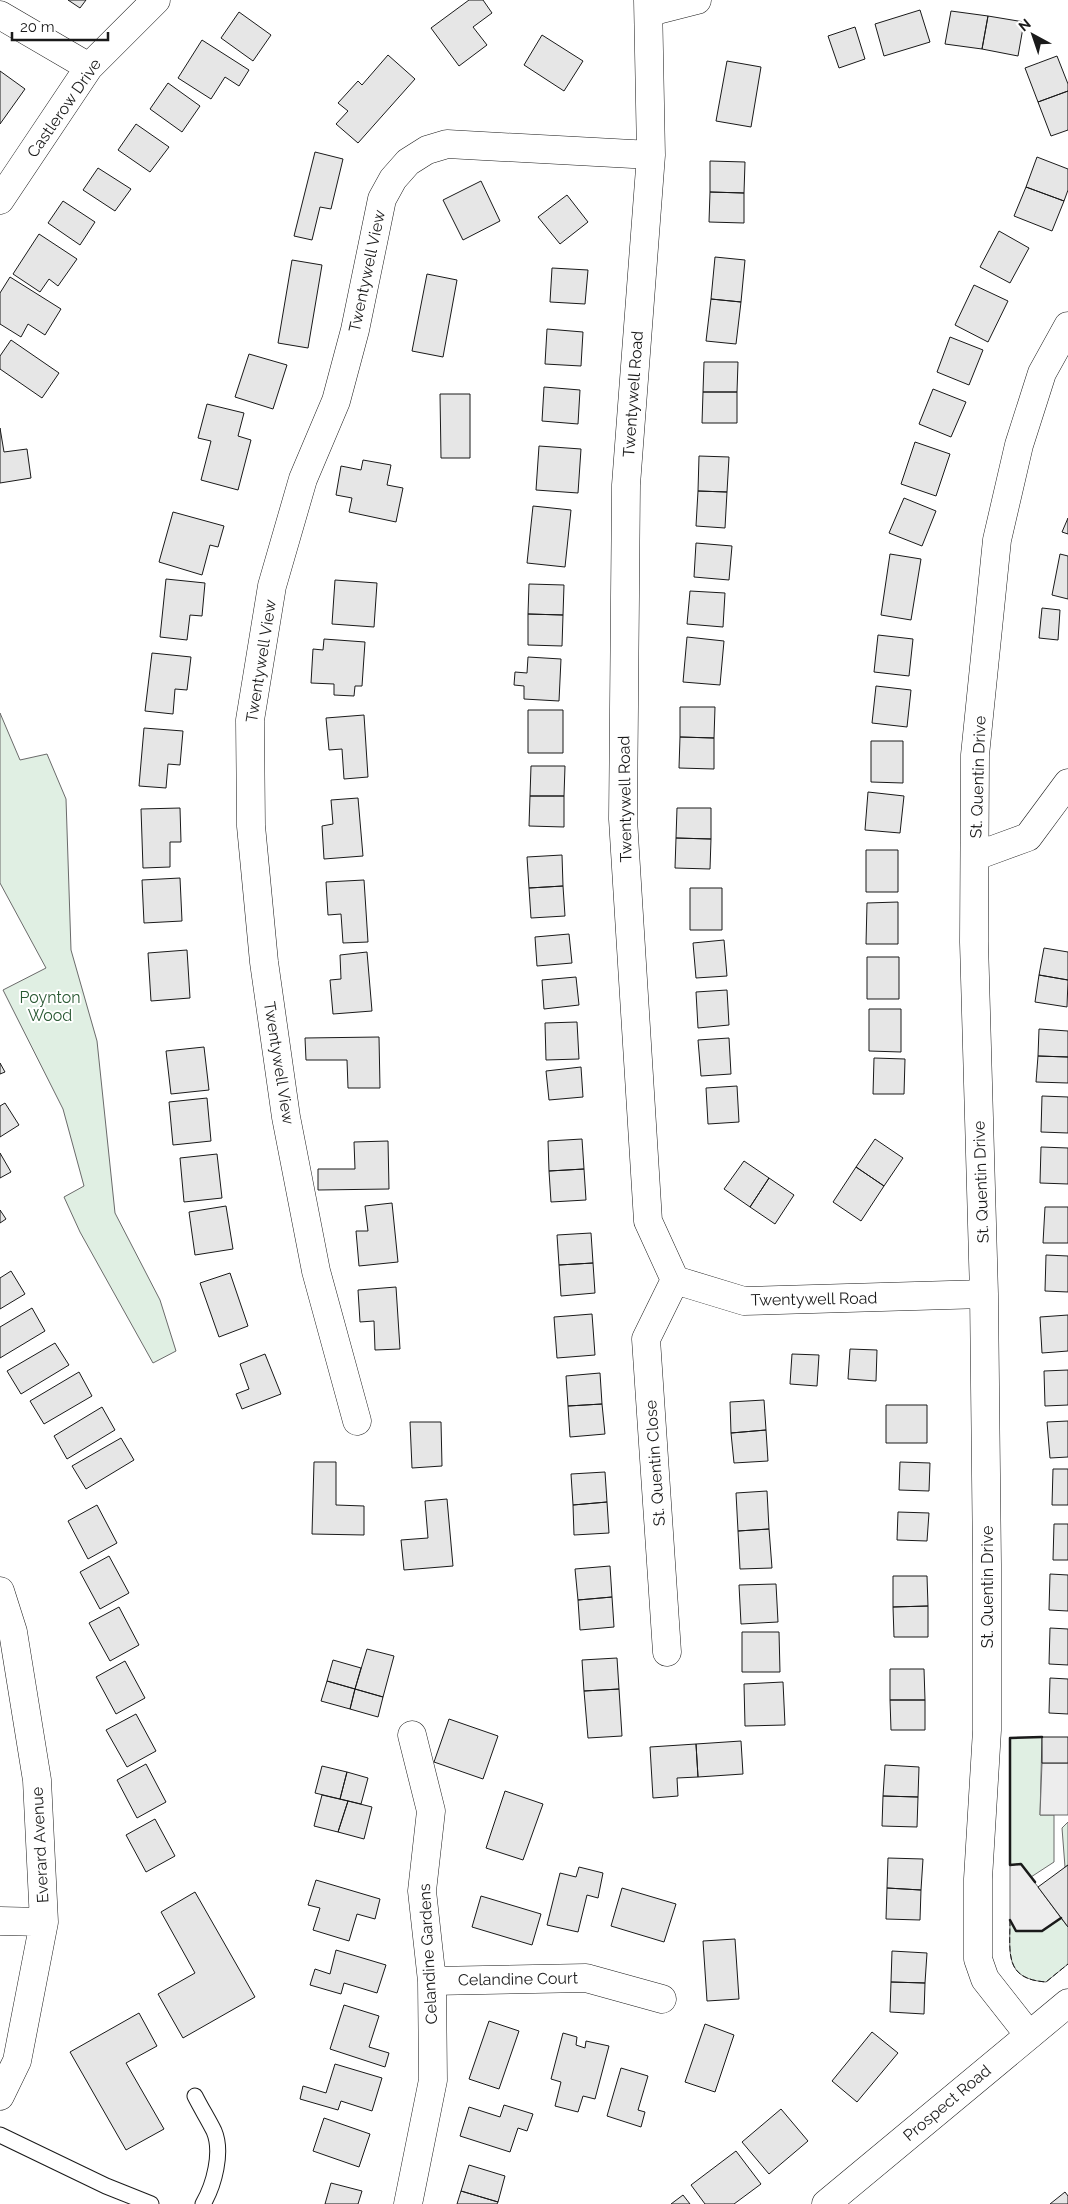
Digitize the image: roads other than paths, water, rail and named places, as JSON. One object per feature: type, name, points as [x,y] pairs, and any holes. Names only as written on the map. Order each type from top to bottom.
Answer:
[{"type":"street","name":"Castlerow Drive","points":[[0,200],[89,67],[156,0]]},
{"type":"street","points":[[649,6],[697,0]]},
{"type":"street","name":"Twentywell Road","points":[[649,6],[651,155],[626,485],[623,819],[648,1221],[675,1280],[744,1301],[984,1294]]},
{"type":"street","points":[[0,15],[89,67]]},
{"type":"street","name":"Twentywell View","points":[[357,1421],[316,1271],[286,1117],[264,962],[251,826],[250,720],[272,586],[303,479],[336,402],[355,330],[382,199],[393,179],[408,162],[427,150],[448,144],[651,155]]},
{"type":"street","name":"St. Quentin Drive","points":[[1029,2035],[985,1979],[978,1959],[978,1879],[987,1730],[984,1294],[974,942],[976,856],[975,755],[997,540],[1018,445],[1042,373],[1068,326]]},
{"type":"street","points":[[976,856],[1028,837],[1068,783]]},
{"type":"street","name":"St. Quentin Close","points":[[667,1652],[646,1339],[675,1280]]},
{"type":"street","name":"Everard Avenue","points":[[0,1591],[13,1632],[37,1780],[44,1922],[17,2061],[0,2096]]},
{"type":"street","name":"Celandine Gardens","points":[[408,2204],[433,2080],[432,1980],[422,1891],[432,1811],[412,1735]]},
{"type":"street","points":[[0,1921],[44,1922]]},
{"type":"street","name":"Celandine Court","points":[[432,1980],[586,1978],[662,1999]]},
{"type":"street","name":"Prospect Road","points":[[826,2204],[1068,2003]]},
{"type":"lane","points":[[195,2096],[215,2133],[216,2170],[211,2190],[203,2204]]},
{"type":"lane","points":[[0,2135],[106,2186],[151,2204]]},
{"type":"park label","name":"Poynton Wood","points":[[50,1006]]}]
